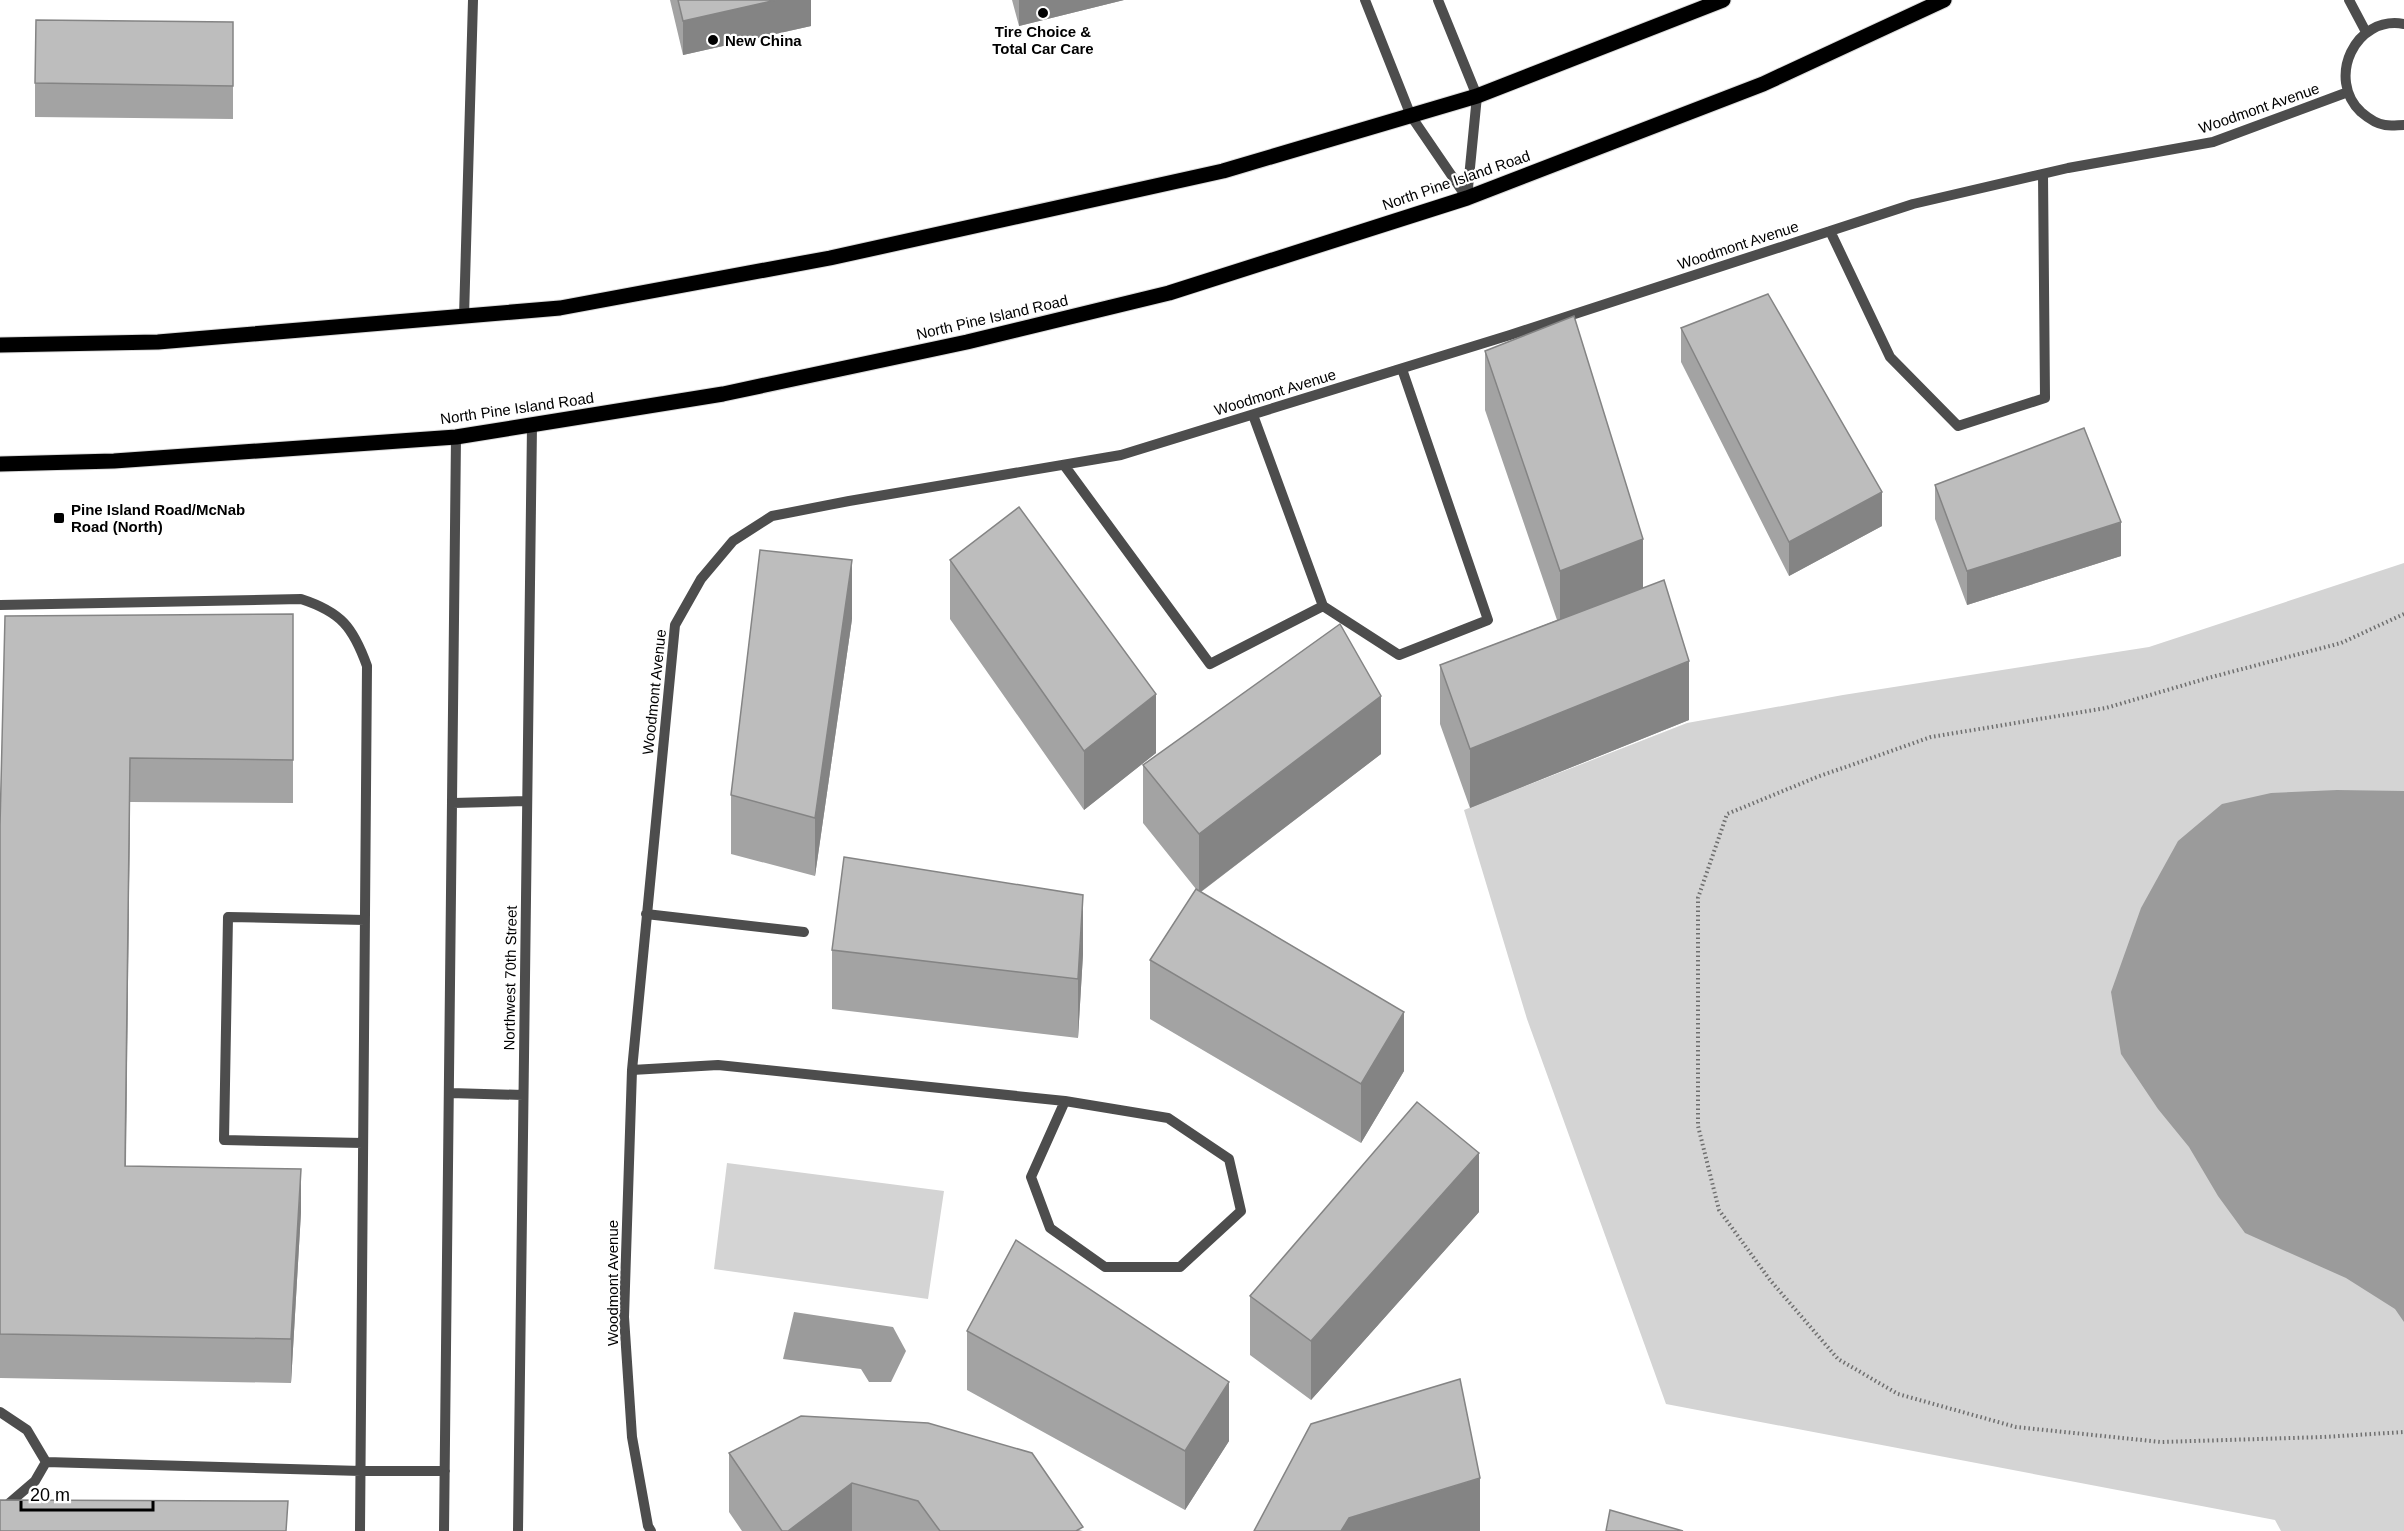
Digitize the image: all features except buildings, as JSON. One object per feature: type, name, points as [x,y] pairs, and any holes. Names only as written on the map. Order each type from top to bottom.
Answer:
[{"type":"main road","points":[[0,345],[158,342],[560,308],[830,258],[1224,171],[1477,96],[1723,0]]},
{"type":"main road","name":"North Pine Island Road","points":[[0,464],[114,461],[456,437],[723,394],[978,340],[1169,293],[1467,198],[1763,84],[1944,0]]},
{"type":"street","points":[[464,317],[473,0]]},
{"type":"street","points":[[1365,0],[1411,116],[1467,198]]},
{"type":"street","points":[[1438,0],[1477,96],[1467,198]]},
{"type":"street","points":[[2349,0],[2366,32]]},
{"type":"street","points":[[2404,24],[2381,25],[2366,32],[2355,44],[2347,59],[2344,76],[2348,92],[2356,106],[2368,118],[2384,125],[2404,125]]},
{"type":"street","name":"Woodmont Avenue","points":[[651,1531],[648,1526],[632,1437],[624,1317],[632,1070],[675,625],[700,579],[733,541],[772,516],[1121,455],[1402,369],[1913,204],[2043,174],[2213,142],[2348,92]]},
{"type":"street","points":[[1830,231],[1890,357],[1958,426],[2045,398],[2043,174]]},
{"type":"street","points":[[1253,415],[1323,606],[1399,655],[1488,620],[1402,369]]},
{"type":"street","name":"Northwest 70th Street","points":[[518,1531],[532,425]]},
{"type":"street","points":[[444,1531],[456,437]]},
{"type":"street","points":[[1064,465],[1210,664],[1323,606]]},
{"type":"street","points":[[0,605],[301,599],[322,606],[340,617],[359,643],[367,666],[360,1531]]},
{"type":"street","points":[[453,803],[527,801]]},
{"type":"street","points":[[646,914],[804,932]]},
{"type":"street","points":[[363,1143],[224,1140],[228,918],[365,920]]},
{"type":"street","points":[[632,1070],[718,1065],[1065,1101],[1168,1118],[1229,1159],[1241,1211],[1180,1267],[1105,1267],[1050,1228],[1031,1177],[1065,1101]]},
{"type":"street","points":[[450,1093],[524,1095]]},
{"type":"street","points":[[0,1412],[27,1430],[46,1462]]},
{"type":"street","points":[[46,1462],[360,1471],[445,1471]]},
{"type":"street","points":[[0,1511],[35,1481],[46,1462]]},
{"type":"path","points":[[2404,614],[2341,643],[2106,708],[1931,737],[1817,777],[1727,814],[1698,898],[1697,993],[1698,1126],[1719,1210],[1770,1280],[1838,1359],[1898,1394],[2016,1427],[2161,1442],[2313,1438],[2404,1432]]},
{"type":"shaded area","points":[[2404,563],[2404,1531],[2281,1531],[2275,1520],[1666,1404],[1527,1019],[1464,810],[1687,723],[1843,695],[2149,647]]},
{"type":"shaded area","points":[[2337,790],[2404,791],[2404,1322],[2395,1309],[2346,1278],[2245,1233],[2218,1196],[2189,1147],[2158,1109],[2121,1054],[2111,992],[2141,908],[2178,841],[2222,804],[2271,793]]},
{"type":"shaded area","points":[[727,1163],[944,1191],[928,1299],[714,1269]]},
{"type":"shaded area","points":[[794,1312],[893,1327],[906,1351],[891,1382],[869,1382],[861,1369],[783,1359]]},
{"type":"place","name":"Tire Choice & Total Car Care","points":[[1043,13]]},
{"type":"place","name":"New China","points":[[713,40]]},
{"type":"place","name":"Pine Island Road/McNab Road (North)","points":[[59,518]]}]
